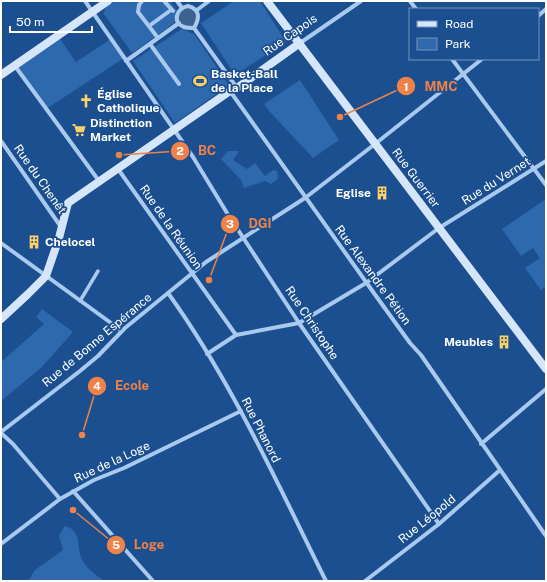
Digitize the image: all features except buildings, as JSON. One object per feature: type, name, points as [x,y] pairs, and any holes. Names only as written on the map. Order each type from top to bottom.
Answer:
[{"type":"main road","points":[[1,75],[108,1]]},
{"type":"main road","name":"Rue Guerrier","points":[[267,1],[546,369]]},
{"type":"main road","name":"Rue Capois","points":[[46,276],[62,229],[68,203],[300,43]]},
{"type":"main road","points":[[1,319],[46,276]]},
{"type":"street","name":"Rue Christophe","points":[[85,1],[174,130],[299,323],[439,524]]},
{"type":"street","points":[[142,1],[139,5],[138,12],[158,38]]},
{"type":"street","points":[[164,1],[171,10],[177,13]]},
{"type":"street","points":[[177,1],[182,8]]},
{"type":"street","points":[[197,10],[209,1]]},
{"type":"street","name":"Rue Capois","points":[[300,43],[361,1]]},
{"type":"street","points":[[188,6],[197,10],[199,17],[194,28],[184,27],[177,20],[177,13],[182,8],[188,6]]},
{"type":"street","points":[[148,26],[171,10]]},
{"type":"street","points":[[126,61],[179,23]]},
{"type":"street","name":"Rue Alexandre Pétion","points":[[194,28],[233,90],[305,198],[410,343],[421,355],[481,444],[546,536]]},
{"type":"street","points":[[150,44],[179,84]]},
{"type":"street","points":[[453,60],[546,185]]},
{"type":"street","points":[[305,198],[481,60]]},
{"type":"street","points":[[15,66],[99,181]]},
{"type":"street","name":"Rue du Chenêt","points":[[1,141],[62,229]]},
{"type":"street","name":"Rue du Vernet","points":[[207,354],[236,335],[299,323],[366,283],[439,228],[546,161]]},
{"type":"street","name":"Rue de la Réunion","points":[[118,168],[236,335]]},
{"type":"street","name":"Rue de Bonne Espérance","points":[[1,433],[98,356],[122,331],[191,273],[305,198]]},
{"type":"street","points":[[1,244],[122,331]]},
{"type":"street","points":[[80,301],[98,271]]},
{"type":"street","name":"Rue Phanord","points":[[168,293],[207,354],[241,412],[326,581]]},
{"type":"street","points":[[481,444],[546,389]]},
{"type":"street","name":"Rue de la Loge","points":[[1,544],[60,499],[73,491],[241,412]]},
{"type":"street","points":[[1,433],[13,444],[60,499]]},
{"type":"street","name":"Rue Léopold","points":[[365,581],[439,524],[500,470]]},
{"type":"street","points":[[73,491],[153,581]]},
{"type":"green space","points":[[114,1],[170,1],[177,11],[175,16],[177,21],[132,53],[104,14],[106,8]]},
{"type":"green space","points":[[234,1],[260,1],[286,42],[235,75],[201,23]]},
{"type":"green space","points":[[182,29],[194,34],[229,85],[175,123],[133,61]]},
{"type":"green space","points":[[58,36],[76,62],[111,39],[124,58],[46,109],[15,66]]},
{"type":"green space","points":[[300,80],[339,140],[313,158],[264,104]]},
{"type":"green space","points":[[228,151],[239,151],[233,160],[247,169],[255,163],[265,176],[273,170],[277,171],[278,179],[271,184],[265,181],[244,188],[241,180],[221,159]]},
{"type":"green space","points":[[546,199],[546,286],[541,290],[525,268],[540,258],[533,248],[521,256],[502,229]]},
{"type":"green space","points":[[42,309],[73,332],[42,367],[1,401],[1,362],[44,324],[36,317]]},
{"type":"green space","points":[[65,526],[74,531],[78,538],[81,557],[84,564],[94,574],[105,581],[28,581],[35,570],[63,550],[59,535]]},
{"type":"shaded area","points":[[188,6],[199,14],[194,28],[187,28],[179,23],[179,12]]},
{"type":"place","name":"Basket-Ball de la Place","points":[[200,81]]},
{"type":"place","name":"Église Catholique","points":[[86,101]]},
{"type":"place","name":"MMC","points":[[340,117]]},
{"type":"place","name":"Distinction Market","points":[[79,130]]},
{"type":"place","name":"BC","points":[[119,155]]},
{"type":"place","name":"Eglise","points":[[382,193]]},
{"type":"place","name":"Chelocel","points":[[34,242]]},
{"type":"place","name":"DGI","points":[[209,280]]},
{"type":"place","name":"Meubles","points":[[504,342]]},
{"type":"place","name":"Ecole","points":[[82,435]]},
{"type":"place","name":"Loge","points":[[73,510]]}]
